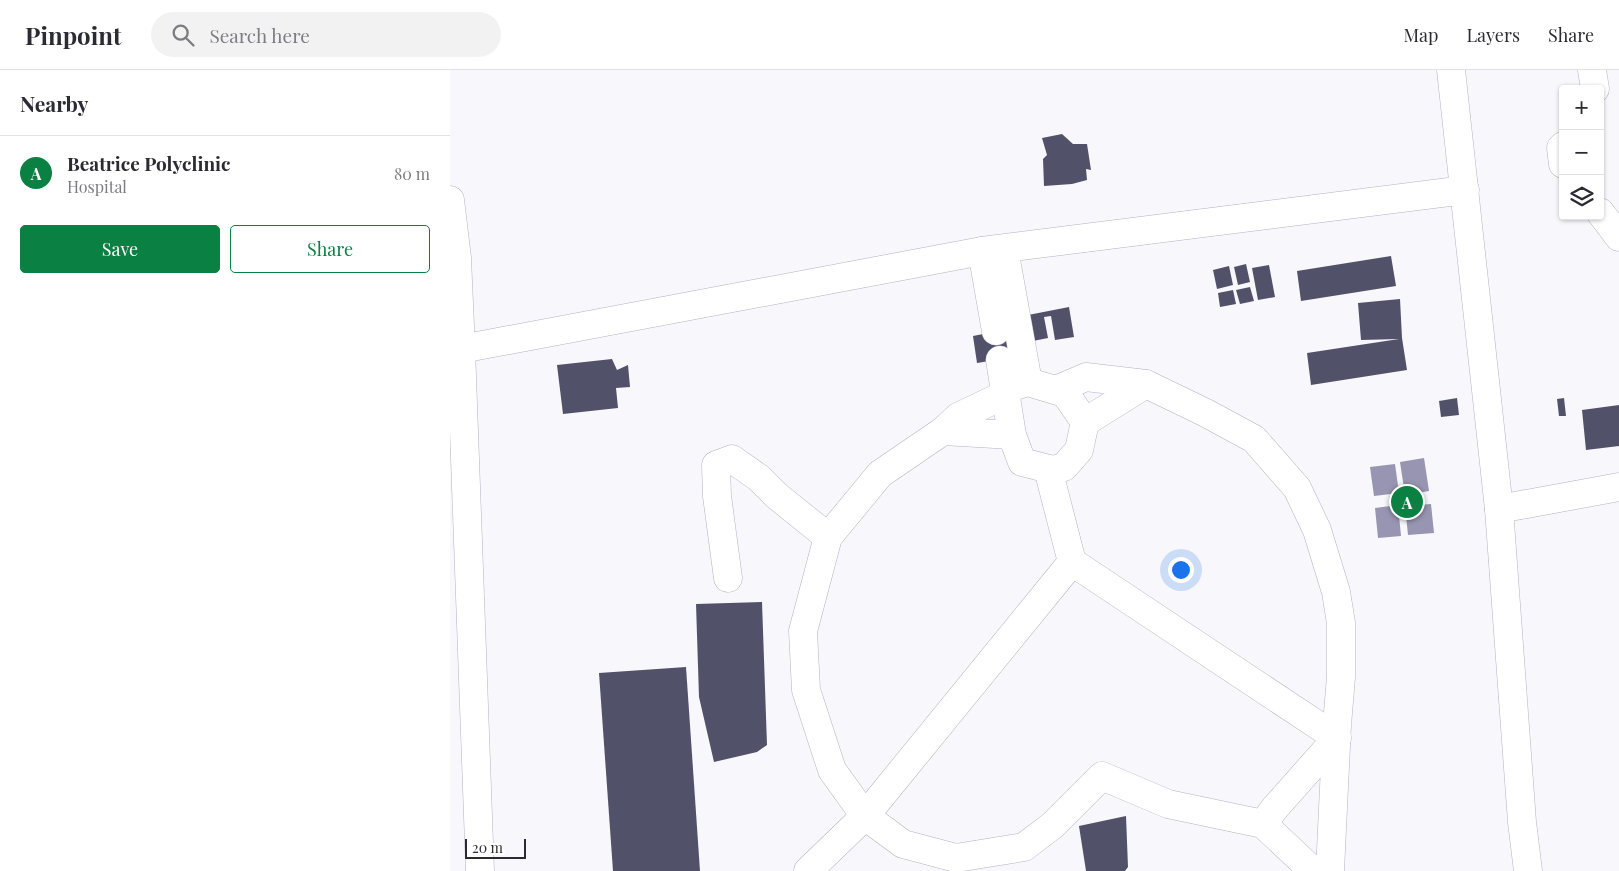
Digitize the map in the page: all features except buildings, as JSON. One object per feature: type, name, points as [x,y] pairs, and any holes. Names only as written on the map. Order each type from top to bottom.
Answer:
[{"type":"street","points":[[1451,70],[1499,508],[1522,822],[1528,871]]},
{"type":"street","points":[[1592,70],[1594,85]]},
{"type":"street","points":[[461,349],[993,250],[1465,190]]},
{"type":"street","points":[[450,200],[461,349],[480,871]]},
{"type":"street","points":[[1604,217],[1619,237]]},
{"type":"street","points":[[993,250],[996,331]]},
{"type":"street","points":[[993,250],[1017,388],[1012,435],[1022,462],[1048,469],[1064,467],[1079,450],[1085,422],[1146,384]]},
{"type":"street","points":[[1000,360],[1017,388]]},
{"type":"street","points":[[1085,422],[1065,393],[1058,389],[1086,377],[1146,384],[1254,439],[1297,488],[1317,530],[1336,592],[1340,615],[1341,677],[1336,738],[1330,871]]},
{"type":"street","points":[[1065,393],[1017,388],[958,417],[943,431],[880,474],[828,537],[802,631],[806,690],[832,770],[865,816],[903,844],[956,858],[1024,847],[1054,825],[1102,776],[1168,804],[1263,824],[1313,871]]},
{"type":"street","points":[[943,431],[1012,435]]},
{"type":"street","points":[[728,578],[717,496],[716,465],[732,459],[759,478],[777,496],[828,537]]},
{"type":"street","points":[[1048,469],[1072,562],[1336,738]]},
{"type":"street","points":[[1499,508],[1619,487]]},
{"type":"street","points":[[808,871],[865,816],[1072,562]]},
{"type":"street","points":[[1263,824],[1336,738]]},
{"type":"water","points":[[1424,458],[1429,491],[1405,495],[1400,462]]},
{"type":"water","points":[[1395,464],[1399,493],[1374,496],[1370,467]]},
{"type":"water","points":[[1431,504],[1434,533],[1408,535],[1405,506]]},
{"type":"water","points":[[1398,505],[1401,536],[1378,538],[1375,508]]},
{"type":"place","name":"Beatrice Polyclinic","points":[[1407,502]]}]
